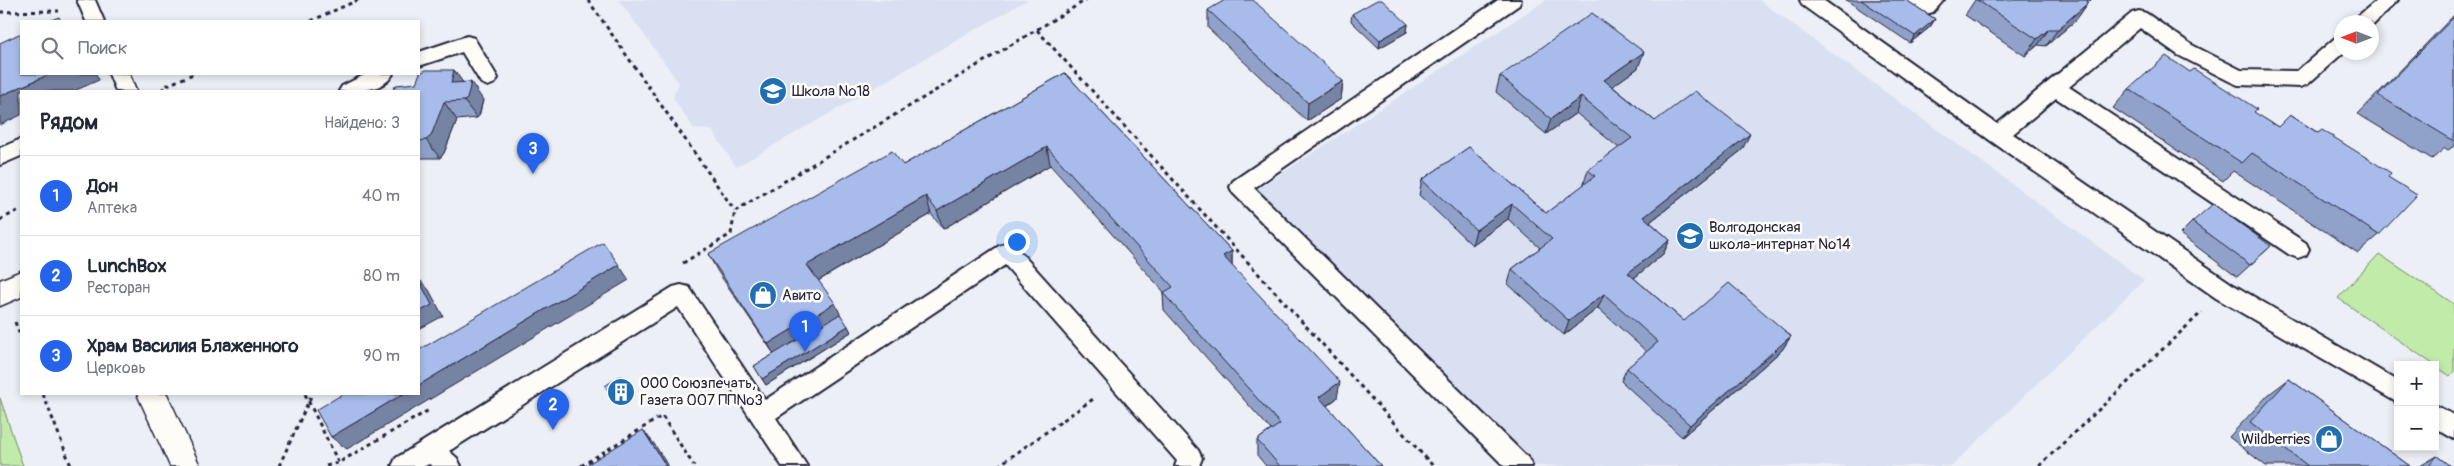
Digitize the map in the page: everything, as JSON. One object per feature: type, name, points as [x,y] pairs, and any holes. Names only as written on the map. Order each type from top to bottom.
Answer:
[{"type":"street","points":[[0,294],[20,284]]},
{"type":"street","points":[[152,395],[185,466]]},
{"type":"lane","points":[[1512,0],[1240,187],[1520,466]]},
{"type":"lane","points":[[1809,0],[1998,135],[2224,291],[2394,391]]},
{"type":"lane","points":[[1916,0],[1926,7],[1935,0]]},
{"type":"lane","points":[[2372,15],[2389,0]]},
{"type":"lane","points":[[1998,135],[2139,18],[2185,50],[2238,76],[2301,79],[2334,50]]},
{"type":"lane","points":[[420,59],[467,43],[488,78]]},
{"type":"lane","points":[[118,75],[126,90]]},
{"type":"lane","points":[[351,90],[381,75]]},
{"type":"lane","points":[[2055,88],[2298,249]]},
{"type":"lane","points":[[0,157],[20,147]]},
{"type":"lane","points":[[762,415],[1006,252],[1190,458],[1187,466]]},
{"type":"lane","points":[[404,466],[681,294],[795,466]]},
{"type":"lane","points":[[430,450],[449,466]]},
{"type":"path","points":[[313,20],[358,0]]},
{"type":"path","points":[[588,0],[735,210],[731,234],[675,268]]},
{"type":"path","points":[[735,210],[1086,0]]},
{"type":"path","points":[[0,12],[90,10]]},
{"type":"path","points":[[1037,30],[1433,466]]},
{"type":"path","points":[[164,90],[163,88],[191,75]]},
{"type":"path","points":[[0,220],[20,210]]},
{"type":"path","points":[[2039,466],[2224,291]]},
{"type":"path","points":[[998,466],[1121,379]]},
{"type":"path","points":[[43,395],[70,466]]},
{"type":"path","points":[[306,395],[339,464]]},
{"type":"path","points":[[279,466],[312,395]]},
{"type":"path","points":[[326,466],[339,464],[431,409]]},
{"type":"path","points":[[582,466],[662,416],[694,466]]},
{"type":"shaded area","name":"Школа №18","points":[[619,0],[1027,0],[736,167],[712,130],[694,129],[673,98],[679,83]]},
{"type":"shaded area","name":"Волгодонская школа-интернат №14","points":[[1546,0],[1759,0],[2144,280],[1952,466],[1522,466],[1252,193]]},
{"type":"green space","points":[[2379,254],[2454,304],[2454,371],[2450,376],[2439,368],[2439,361],[2428,361],[2338,298]]},
{"type":"green space","points":[[0,398],[23,466],[0,466]]},
{"type":"building","points":[[1225,0],[1253,0],[1343,81],[1308,103],[1208,10]]},
{"type":"building","points":[[1377,0],[1382,0],[1408,24],[1380,40],[1352,14]]},
{"type":"building","points":[[1861,0],[1906,0],[1935,19],[1915,36]]},
{"type":"building","points":[[1977,0],[2087,0],[2088,3],[2058,29],[2049,29],[2037,39]]},
{"type":"building","points":[[1592,13],[1644,52],[1604,80],[1655,121],[1695,91],[1750,134],[1644,217],[1670,240],[1628,273],[1684,321],[1729,283],[1791,336],[1690,425],[1627,368],[1658,342],[1604,294],[1569,321],[1512,269],[1552,239],[1512,204],[1476,230],[1422,180],[1469,147],[1546,213],[1595,176],[1588,170],[1632,138],[1581,97],[1551,119],[1500,76]]},
{"type":"building","points":[[2454,17],[2454,141],[2378,95]]},
{"type":"building","points":[[20,33],[20,75],[48,75],[0,96],[0,43]]},
{"type":"building","points":[[2166,56],[2190,72],[2194,69],[2257,109],[2254,112],[2278,127],[2290,115],[2318,133],[2322,130],[2391,173],[2388,177],[2417,195],[2379,235],[2252,153],[2242,163],[2129,89]]},
{"type":"building","points":[[426,70],[454,70],[451,83],[471,82],[467,99],[464,101],[444,102],[431,136],[426,140],[420,141],[420,90],[393,90],[396,85],[416,83],[420,73]]},
{"type":"building","points":[[1065,73],[1232,251],[1223,256],[1340,382],[1319,397],[1381,466],[1280,466],[1257,440],[1280,424],[1163,293],[1173,287],[1047,147],[937,211],[926,196],[807,265],[835,303],[768,344],[708,254],[892,151],[903,165]]},
{"type":"building","points":[[2213,204],[2271,246],[2250,265],[2192,222]]},
{"type":"building","points":[[603,242],[619,265],[420,384],[420,349]]},
{"type":"building","points":[[420,282],[432,305],[420,311]]},
{"type":"building","points":[[840,314],[848,326],[762,379],[754,366]]},
{"type":"building","points":[[620,376],[627,386],[612,396],[605,386]]},
{"type":"building","points":[[2289,379],[2410,466],[2308,466],[2250,422]]},
{"type":"building","points":[[341,395],[401,395],[331,437],[316,410]]},
{"type":"building","points":[[643,430],[666,466],[585,466]]},
{"type":"building","points":[[2437,456],[2450,466],[2429,466]]},
{"type":"place","name":"Школа №18","points":[[773,91]]},
{"type":"place","name":"Храм Василия Блаженного","points":[[533,174]]},
{"type":"place","name":"Волгодонская школа-интернат №14","points":[[1690,236]]},
{"type":"place","name":"Авито","points":[[763,295]]},
{"type":"place","name":"Дон","points":[[805,352]]},
{"type":"place","name":"ООО Союзпечать, Газета 007 ПП№3","points":[[621,392]]},
{"type":"place","name":"LunchBox","points":[[553,430]]},
{"type":"place","name":"Wildberries","points":[[2329,439]]}]
